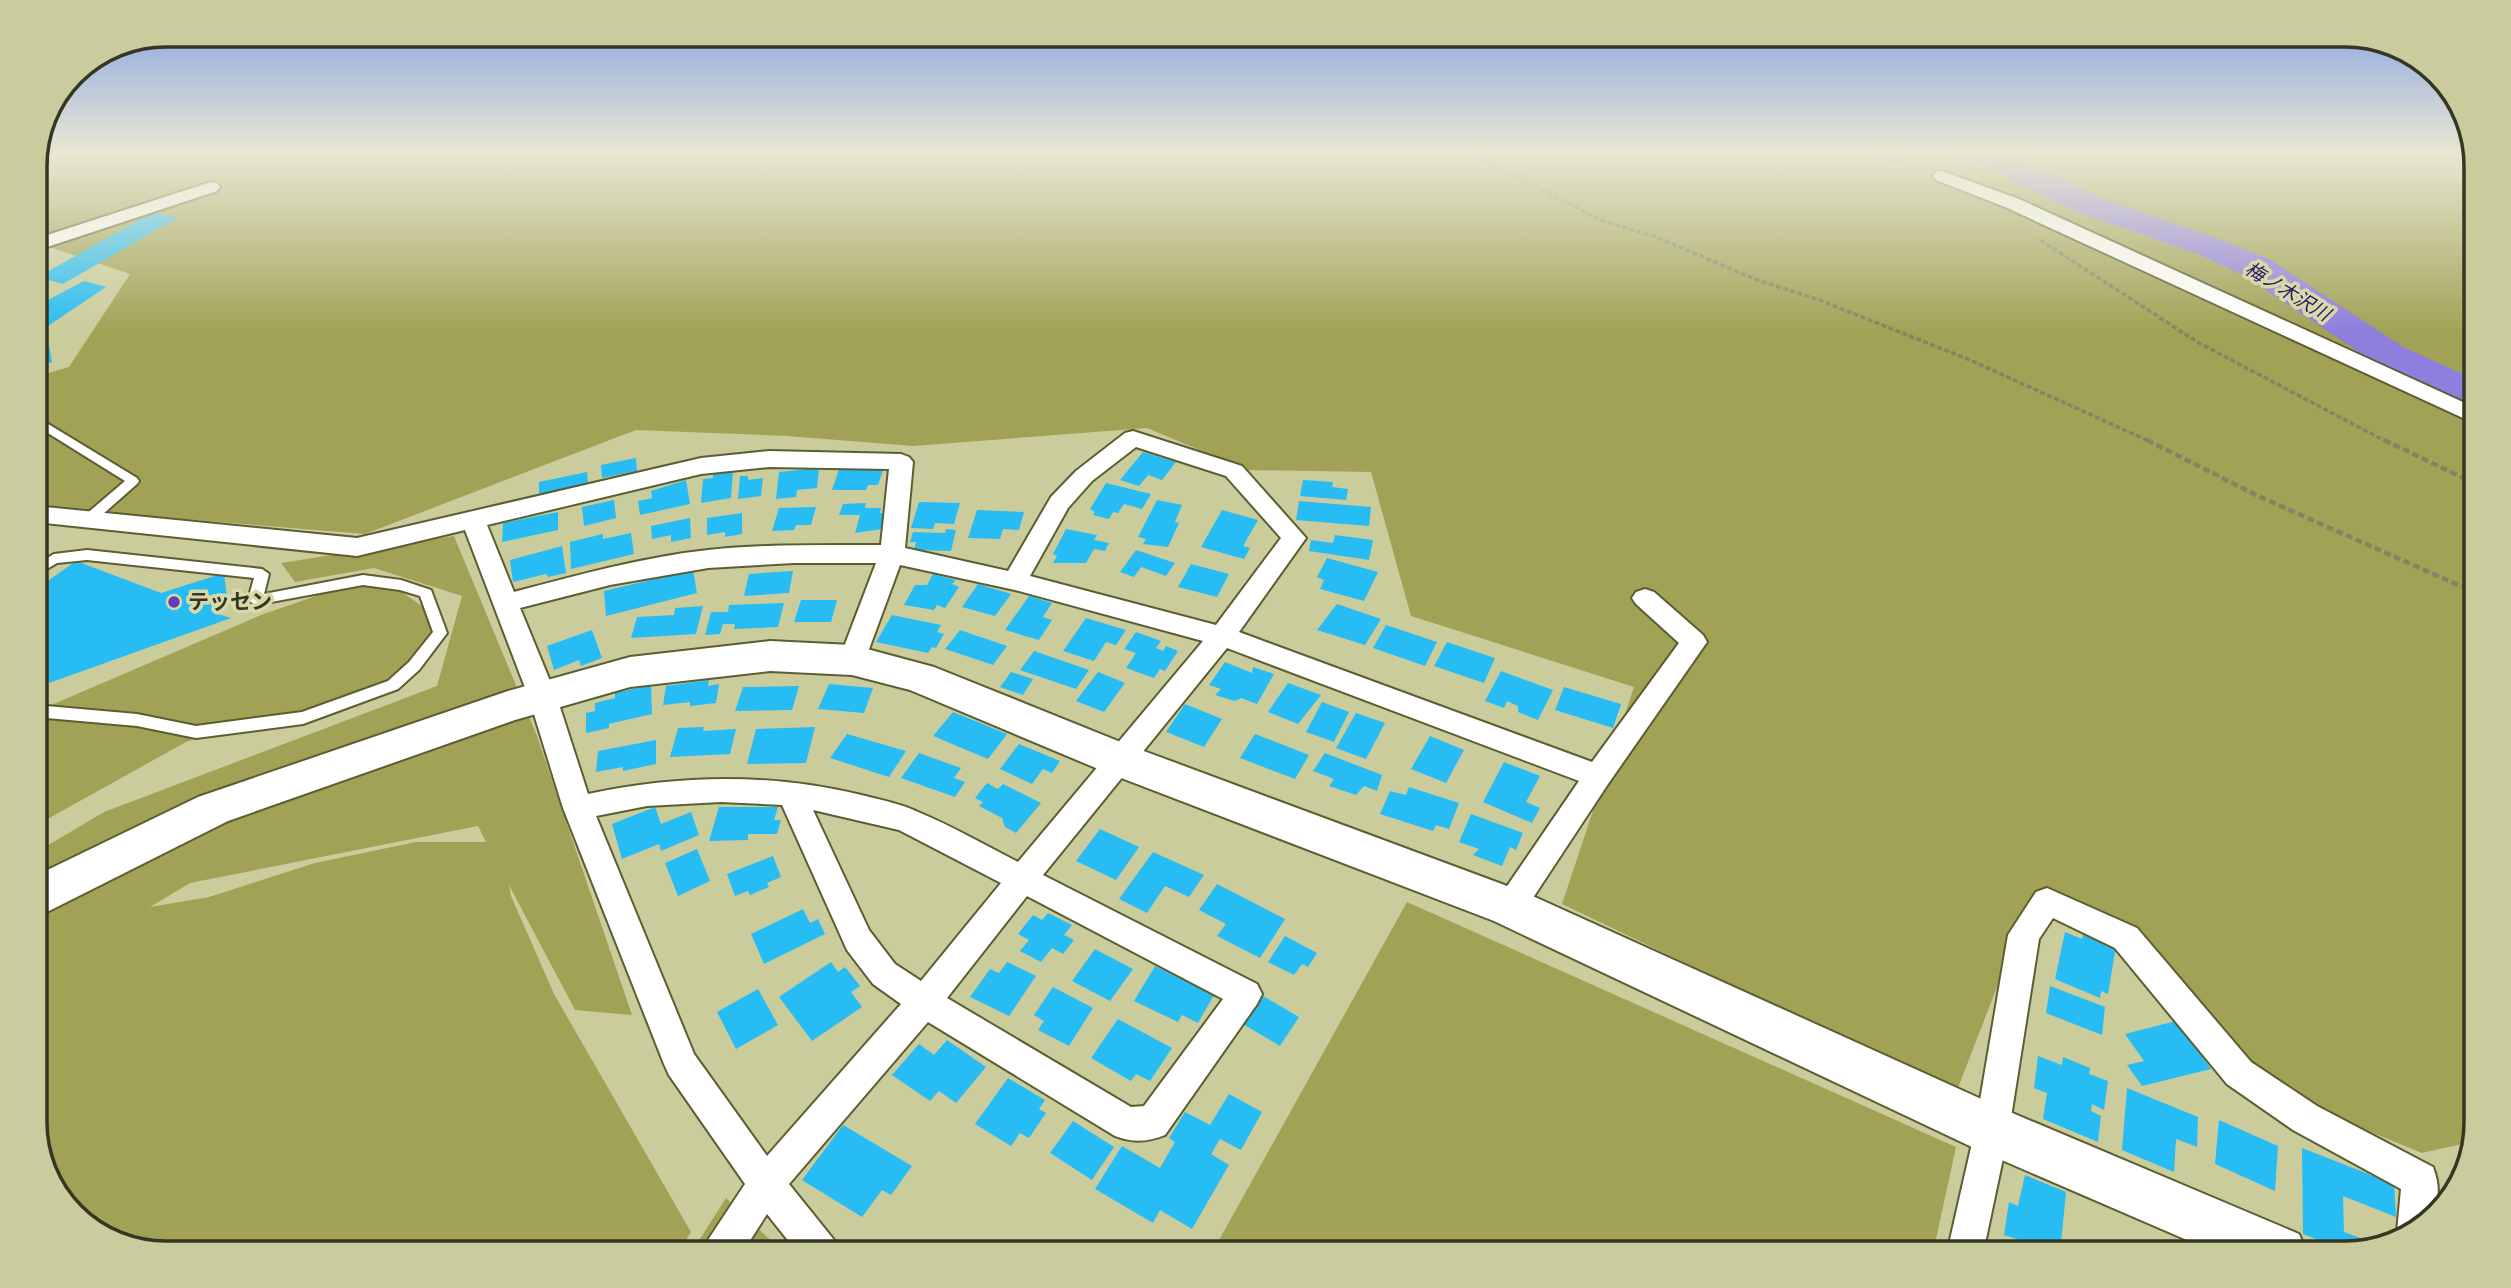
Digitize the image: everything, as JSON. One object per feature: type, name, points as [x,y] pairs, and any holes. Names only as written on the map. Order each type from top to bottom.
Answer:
[{"type":"street","points":[[48,241],[135,212]]},
{"type":"street","points":[[2031,212],[2463,411]]},
{"type":"street","points":[[729,1241],[766,1184],[923,1002],[1222,636],[1294,538],[1234,471],[1133,438],[1084,476],[1059,503],[1015,581]]},
{"type":"street","points":[[48,515],[357,547],[701,466],[769,459],[901,462],[892,554],[852,660]]},
{"type":"street","points":[[473,520],[543,698],[578,808],[681,1064],[766,1184],[811,1241]]},
{"type":"street","points":[[505,603],[610,576],[708,559],[794,554],[892,554],[1015,581],[1222,636],[1598,776]]},
{"type":"street","points":[[1510,907],[1598,776],[1694,642],[1645,598]]},
{"type":"street","points":[[48,892],[213,809],[508,707],[644,670],[770,656],[852,660],[920,678],[1118,760],[1510,907],[1992,1130],[2216,1239]]},
{"type":"street","points":[[578,808],[655,793],[731,789],[791,794],[854,803],[907,820],[1246,994],[1153,1123],[1127,1124],[923,1002],[884,974],[858,940],[791,794]]},
{"type":"street","points":[[1968,1241],[1992,1130],[2024,935],[2047,901],[2126,938],[2239,1073],[2305,1118],[2420,1180],[2416,1216]]},
{"type":"lane","points":[[48,428],[133,481],[89,519]]},
{"type":"lane","points":[[48,563],[54,559],[87,555],[262,574],[255,600],[363,580],[401,585],[426,593],[428,606],[439,620],[440,633],[414,666],[393,685],[303,719],[196,732],[137,720],[48,712]]},
{"type":"path","points":[[1585,212],[1970,360],[2175,453],[2280,506],[2463,587]]},
{"type":"path","points":[[2032,235],[2199,343],[2395,446],[2463,478]]},
{"type":"shaded area","points":[[48,212],[2463,212],[2464,1121],[2461,1144],[2422,1153],[2229,1074],[2126,938],[2033,894],[1956,1093],[1562,904],[1634,687],[1411,616],[1371,472],[1247,470],[1147,428],[913,446],[787,436],[636,430],[365,534],[48,508],[48,373],[69,367],[130,274],[48,246]]},
{"type":"shaded area","points":[[454,536],[537,736],[632,1015],[575,1010],[509,885],[511,896],[554,994],[691,1232],[685,1241],[167,1241],[128,1234],[100,1221],[67,1188],[54,1160],[48,1129],[48,845],[104,812],[437,686],[462,596],[374,568],[295,582],[281,563]],"holes":[[[478,826],[486,842],[416,842],[315,863],[209,897],[150,907],[190,883]]]},
{"type":"shaded area","points":[[389,583],[436,616],[435,640],[373,692],[265,730],[225,728],[186,742],[48,819],[48,706],[261,615],[336,589]]},
{"type":"shaded area","points":[[1407,902],[1956,1147],[1936,1241],[1219,1241]]},
{"type":"shaded area","points":[[726,1198],[771,1241],[699,1241]]},
{"type":"building","points":[[153,212],[177,218],[63,284],[48,280],[48,271]]},
{"type":"building","points":[[84,281],[106,287],[48,326],[48,300]]},
{"type":"building","points":[[48,340],[52,362],[48,363]]},
{"type":"building","points":[[1143,452],[1176,462],[1162,480],[1148,475],[1139,486],[1120,480]]},
{"type":"building","points":[[636,458],[637,471],[602,478],[601,465]]},
{"type":"building","points":[[840,466],[884,467],[878,485],[868,485],[866,490],[832,490]]},
{"type":"building","points":[[819,468],[817,488],[797,490],[796,497],[776,499],[779,472]]},
{"type":"building","points":[[587,472],[588,484],[539,496],[539,482]]},
{"type":"building","points":[[733,472],[731,498],[701,503],[703,479],[713,478],[713,474]]},
{"type":"building","points":[[740,476],[748,476],[748,480],[763,478],[761,496],[738,499]]},
{"type":"building","points":[[686,480],[690,504],[640,515],[638,501],[652,498],[651,491]]},
{"type":"building","points":[[1303,480],[1333,482],[1332,487],[1348,489],[1346,500],[1300,496]]},
{"type":"building","points":[[1106,483],[1151,494],[1142,509],[1124,504],[1118,513],[1113,512],[1109,519],[1093,515],[1095,512],[1090,509]]},
{"type":"building","points":[[614,500],[616,518],[584,526],[582,507]]},
{"type":"building","points":[[1157,500],[1182,505],[1175,522],[1179,523],[1168,547],[1143,544],[1146,539],[1138,537]]},
{"type":"building","points":[[1299,501],[1371,507],[1369,526],[1296,520]]},
{"type":"building","points":[[919,502],[960,503],[954,524],[935,523],[933,529],[911,528]]},
{"type":"building","points":[[866,503],[865,508],[881,508],[880,513],[886,513],[882,529],[855,533],[860,515],[839,515],[843,504]]},
{"type":"building","points":[[816,507],[811,525],[796,525],[794,530],[772,531],[779,508]]},
{"type":"building","points":[[977,510],[1024,512],[1019,530],[1003,529],[1000,539],[968,538]]},
{"type":"building","points":[[1222,510],[1258,520],[1243,546],[1250,548],[1244,559],[1201,547]]},
{"type":"building","points":[[558,512],[558,530],[502,542],[503,523]]},
{"type":"building","points":[[742,513],[742,534],[725,537],[725,532],[707,535],[707,518]]},
{"type":"building","points":[[690,518],[691,538],[671,542],[671,535],[652,539],[651,526]]},
{"type":"building","points":[[946,529],[956,530],[951,551],[914,550],[916,542],[910,542],[913,532],[945,533]]},
{"type":"building","points":[[1066,529],[1097,535],[1094,540],[1109,543],[1105,551],[1094,549],[1086,563],[1053,563],[1057,556],[1053,554]]},
{"type":"building","points":[[631,533],[634,554],[571,569],[570,542],[603,534],[603,539]]},
{"type":"building","points":[[1335,535],[1373,540],[1369,560],[1309,551],[1311,540],[1333,543]]},
{"type":"building","points":[[562,546],[566,573],[548,577],[546,574],[513,582],[510,560]]},
{"type":"building","points":[[1136,550],[1175,563],[1166,576],[1141,567],[1134,577],[1120,572]]},
{"type":"building","points":[[1327,558],[1378,572],[1364,601],[1320,589],[1324,580],[1317,577]]},
{"type":"building","points":[[76,561],[161,593],[224,573],[228,606],[211,612],[231,618],[48,683],[48,581]]},
{"type":"building","points":[[1191,564],[1229,574],[1217,597],[1178,587]]},
{"type":"building","points":[[693,570],[697,593],[606,616],[604,591]]},
{"type":"building","points":[[793,571],[789,593],[744,596],[749,574]]},
{"type":"building","points":[[933,574],[956,580],[952,584],[959,587],[945,608],[937,605],[934,610],[904,605],[915,585],[927,585]]},
{"type":"building","points":[[978,584],[1011,594],[995,616],[962,607]]},
{"type":"building","points":[[1029,596],[1052,603],[1043,617],[1052,620],[1039,640],[1005,630]]},
{"type":"building","points":[[801,600],[837,600],[831,622],[794,622]]},
{"type":"building","points":[[784,603],[778,627],[734,629],[735,624],[723,624],[720,634],[705,635],[711,612],[728,612],[729,605]]},
{"type":"building","points":[[1337,604],[1381,619],[1365,645],[1317,630]]},
{"type":"building","points":[[703,606],[696,634],[631,638],[637,617],[674,615],[675,608]]},
{"type":"building","points":[[892,615],[941,625],[937,632],[944,634],[936,648],[932,647],[928,653],[876,642]]},
{"type":"building","points":[[1086,618],[1126,630],[1116,645],[1106,642],[1094,661],[1063,651]]},
{"type":"building","points":[[1386,625],[1437,642],[1425,666],[1373,648]]},
{"type":"building","points":[[592,630],[602,658],[581,666],[579,660],[554,670],[547,646]]},
{"type":"building","points":[[960,630],[1007,646],[993,665],[945,649]]},
{"type":"building","points":[[1136,632],[1161,641],[1156,648],[1163,651],[1166,646],[1178,651],[1165,671],[1160,669],[1154,678],[1126,668],[1136,653],[1124,649]]},
{"type":"building","points":[[1447,642],[1495,658],[1484,683],[1434,666]]},
{"type":"building","points":[[1034,651],[1089,670],[1076,689],[1020,670]]},
{"type":"building","points":[[1225,662],[1252,673],[1253,667],[1274,674],[1257,704],[1241,698],[1235,701],[1215,695],[1221,689],[1209,685]]},
{"type":"building","points":[[1501,671],[1553,690],[1538,720],[1518,712],[1518,706],[1507,701],[1504,708],[1485,701]]},
{"type":"building","points":[[1011,672],[1033,679],[1023,695],[1000,687]]},
{"type":"building","points":[[1098,672],[1125,683],[1104,712],[1076,701]]},
{"type":"building","points":[[709,680],[708,686],[719,684],[716,703],[663,705],[666,686]]},
{"type":"building","points":[[1288,683],[1321,695],[1298,724],[1268,712]]},
{"type":"building","points":[[829,684],[873,688],[864,713],[818,709]]},
{"type":"building","points":[[651,685],[652,714],[609,724],[609,728],[586,733],[586,713],[595,711],[595,703],[615,698],[615,693]]},
{"type":"building","points":[[799,686],[792,710],[735,711],[743,687]]},
{"type":"building","points":[[1564,687],[1621,704],[1613,728],[1555,710]]},
{"type":"building","points":[[1322,702],[1349,712],[1334,742],[1306,732]]},
{"type":"building","points":[[1185,704],[1222,719],[1204,747],[1166,732]]},
{"type":"building","points":[[953,712],[1007,734],[988,759],[933,736]]},
{"type":"building","points":[[1356,713],[1385,723],[1366,759],[1336,748]]},
{"type":"building","points":[[704,727],[703,731],[736,729],[730,754],[670,757],[678,728]]},
{"type":"building","points":[[815,727],[806,763],[747,764],[756,729]]},
{"type":"building","points":[[847,734],[906,751],[889,777],[830,758]]},
{"type":"building","points":[[1255,734],[1309,755],[1295,779],[1240,758]]},
{"type":"building","points":[[1430,736],[1464,750],[1446,783],[1411,769]]},
{"type":"building","points":[[656,740],[656,764],[623,771],[623,767],[596,772],[598,751]]},
{"type":"building","points":[[1019,744],[1060,761],[1052,773],[1043,769],[1032,784],[1000,769]]},
{"type":"building","points":[[919,753],[961,768],[954,778],[965,782],[955,797],[901,778]]},
{"type":"building","points":[[1325,753],[1382,775],[1377,791],[1364,786],[1356,795],[1329,786],[1334,779],[1313,771]]},
{"type":"building","points":[[1504,762],[1540,776],[1526,802],[1540,808],[1532,823],[1483,802]]},
{"type":"building","points":[[987,783],[998,789],[1003,784],[1041,803],[1016,833],[1005,827],[1002,818],[979,806],[983,802],[975,798]]},
{"type":"building","points":[[1409,787],[1459,803],[1449,829],[1436,825],[1433,831],[1380,814],[1390,791],[1406,795]]},
{"type":"building","points":[[655,807],[661,824],[691,812],[699,835],[661,851],[659,844],[622,859],[612,824]]},
{"type":"building","points":[[719,807],[778,807],[774,820],[781,820],[777,834],[748,834],[748,840],[709,841]]},
{"type":"building","points":[[1471,814],[1523,833],[1516,850],[1510,847],[1502,866],[1473,855],[1479,849],[1459,842]]},
{"type":"building","points":[[1100,829],[1139,847],[1116,880],[1076,861]]},
{"type":"building","points":[[697,849],[710,881],[678,896],[665,863]]},
{"type":"building","points":[[1153,852],[1204,875],[1189,897],[1165,886],[1147,913],[1119,899]]},
{"type":"building","points":[[773,856],[781,877],[767,883],[769,887],[750,895],[748,891],[735,896],[727,874]]},
{"type":"building","points":[[1217,884],[1285,919],[1260,958],[1217,936],[1226,924],[1199,910]]},
{"type":"building","points":[[803,909],[810,923],[818,919],[825,934],[764,964],[751,934]]},
{"type":"building","points":[[1048,913],[1072,925],[1064,935],[1074,940],[1063,954],[1052,948],[1041,962],[1020,951],[1029,940],[1018,934],[1033,915],[1042,920]]},
{"type":"building","points":[[2065,932],[2082,939],[2084,932],[2116,946],[2108,994],[2101,991],[2100,998],[2055,979]]},
{"type":"building","points":[[1285,936],[1317,953],[1308,967],[1302,964],[1294,975],[1268,962]]},
{"type":"building","points":[[1095,949],[1133,969],[1110,1001],[1072,981]]},
{"type":"building","points":[[831,962],[838,972],[845,967],[860,986],[851,992],[862,1007],[812,1041],[779,997]]},
{"type":"building","points":[[1007,962],[1036,976],[1009,1016],[970,997],[990,969],[999,973]]},
{"type":"building","points":[[1155,966],[1214,995],[1198,1023],[1182,1015],[1178,1022],[1134,1001]]},
{"type":"building","points":[[2050,986],[2105,1007],[2102,1035],[2046,1013]]},
{"type":"building","points":[[1053,987],[1093,1008],[1069,1046],[1038,1030],[1044,1021],[1034,1015]]},
{"type":"building","points":[[758,989],[778,1025],[736,1049],[717,1012]]},
{"type":"building","points":[[1263,996],[1299,1017],[1280,1046],[1243,1024]]},
{"type":"building","points":[[1118,1019],[1172,1048],[1150,1081],[1136,1074],[1131,1081],[1091,1058]]},
{"type":"building","points":[[2176,1021],[2211,1069],[2142,1086],[2127,1065],[2144,1061],[2125,1034]]},
{"type":"building","points":[[947,1040],[986,1067],[956,1103],[939,1091],[930,1101],[892,1075],[919,1044],[934,1055]]},
{"type":"building","points":[[2038,1056],[2062,1065],[2063,1057],[2090,1068],[2089,1074],[2108,1081],[2104,1110],[2092,1104],[2091,1111],[2101,1116],[2098,1142],[2043,1119],[2047,1093],[2034,1088]]},
{"type":"building","points":[[1008,1078],[1045,1100],[1039,1109],[1046,1113],[1029,1138],[1020,1133],[1011,1146],[975,1124]]},
{"type":"building","points":[[2127,1088],[2198,1117],[2197,1147],[2176,1139],[2174,1172],[2122,1150]]},
{"type":"building","points":[[1229,1094],[1262,1112],[1241,1150],[1220,1139],[1211,1154],[1229,1165],[1192,1229],[1160,1210],[1153,1223],[1095,1189],[1122,1146],[1160,1168],[1175,1142],[1169,1138],[1185,1112],[1210,1125]]},
{"type":"building","points":[[2219,1120],[2278,1146],[2275,1191],[2215,1164]]},
{"type":"building","points":[[1073,1121],[1114,1147],[1092,1180],[1050,1153]]},
{"type":"building","points":[[843,1125],[912,1166],[891,1195],[882,1190],[862,1217],[802,1180]]},
{"type":"building","points":[[2302,1148],[2394,1184],[2396,1217],[2343,1196],[2344,1232],[2363,1239],[2320,1241],[2303,1234]]},
{"type":"building","points":[[2025,1175],[2066,1192],[2061,1241],[2023,1241],[2004,1235],[2009,1202],[2018,1206]]},
{"type":"waterway","name":"梅ノ木沢川","points":[[2110,212],[2210,247],[2256,267],[2391,356],[2438,380],[2463,389]]},
{"type":"place","name":"テッセン","points":[[174,602]]}]
